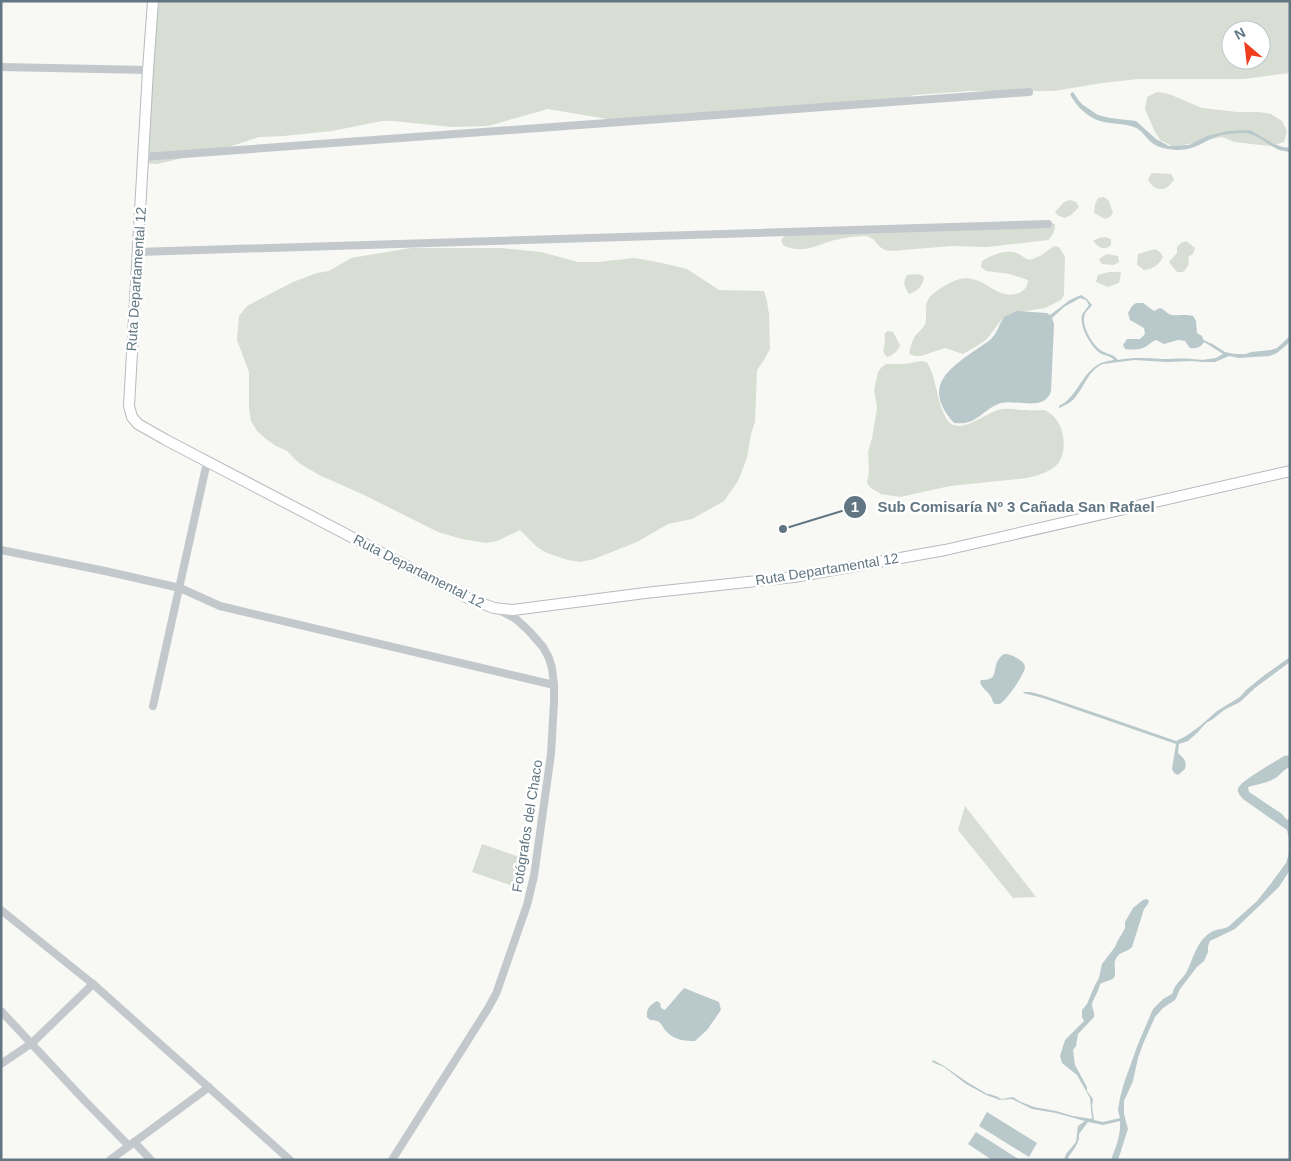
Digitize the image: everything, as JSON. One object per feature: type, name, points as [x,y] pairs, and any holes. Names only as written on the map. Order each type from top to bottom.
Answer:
[{"type":"main road","name":"Ruta Departamental 12","points":[[153,1],[129,406],[132,417],[138,424],[207,462],[468,598],[494,608],[513,610],[794,577],[946,550],[1290,470]]},
{"type":"street","points":[[1,67],[148,70]]},
{"type":"street","points":[[143,157],[1029,92]]},
{"type":"street","points":[[137,252],[1048,224]]},
{"type":"street","points":[[153,706],[207,462]]},
{"type":"street","points":[[1,550],[180,588],[220,606],[554,685]]},
{"type":"street","name":"Fotógrafos del Chaco","points":[[392,1160],[488,1010],[496,994],[527,904],[534,876],[551,754],[554,685],[552,668],[543,647],[532,635],[516,619],[494,608]]},
{"type":"street","points":[[1,910],[93,984],[290,1160]]},
{"type":"street","points":[[1,1064],[32,1043],[93,984]]},
{"type":"street","points":[[1,1011],[85,1101],[151,1160]]},
{"type":"street","points":[[110,1160],[209,1087]]},
{"type":"shaded area","points":[[159,1],[1290,1],[1290,73],[1244,79],[1138,79],[1054,91],[970,91],[914,95],[893,102],[632,120],[607,119],[548,109],[488,126],[452,127],[382,121],[332,131],[259,137],[226,148],[157,164],[145,163]]},
{"type":"shaded area","points":[[1073,92],[1083,105],[1098,115],[1136,121],[1156,139],[1169,146],[1189,145],[1207,136],[1228,131],[1250,130],[1274,144],[1290,148],[1290,152],[1279,150],[1245,133],[1218,136],[1185,149],[1164,148],[1154,144],[1137,128],[1108,123],[1091,117],[1075,103],[1070,94]]},
{"type":"shaded area","points":[[1157,92],[1169,94],[1202,108],[1271,114],[1282,121],[1287,131],[1284,142],[1272,146],[1235,142],[1222,137],[1172,146],[1160,140],[1145,109],[1147,97]]},
{"type":"shaded area","points":[[1152,173],[1171,174],[1174,179],[1165,188],[1157,189],[1148,179]]},
{"type":"shaded area","points":[[1104,197],[1109,201],[1113,213],[1105,219],[1094,213],[1098,198]]},
{"type":"shaded area","points":[[1070,200],[1076,202],[1079,207],[1065,218],[1059,216],[1055,212],[1064,202]]},
{"type":"shaded area","points":[[1043,221],[1055,224],[1055,229],[1048,240],[987,247],[951,246],[891,251],[880,247],[873,239],[867,236],[842,238],[811,248],[800,249],[789,248],[783,245],[781,240],[785,235]]},
{"type":"shaded area","points":[[1099,238],[1111,239],[1111,245],[1106,248],[1099,247],[1093,241]]},
{"type":"shaded area","points":[[1186,241],[1195,248],[1193,254],[1188,257],[1189,264],[1186,269],[1183,272],[1177,272],[1169,262],[1177,253],[1177,247]]},
{"type":"shaded area","points":[[1054,246],[1059,247],[1065,257],[1064,295],[1061,300],[1045,308],[1020,312],[1002,319],[987,339],[963,354],[945,348],[921,356],[909,354],[914,338],[925,324],[927,301],[936,292],[951,282],[966,278],[981,282],[1001,293],[1010,295],[1019,293],[1025,288],[1028,280],[1010,274],[986,271],[981,267],[982,261],[1005,252],[1014,252],[1030,260],[1040,256]]},
{"type":"shaded area","points":[[411,248],[501,248],[541,252],[578,262],[635,258],[687,269],[719,290],[764,291],[769,314],[770,349],[757,370],[755,422],[747,458],[738,481],[724,501],[692,519],[668,524],[637,542],[594,559],[580,562],[547,553],[537,547],[520,530],[497,541],[486,543],[438,532],[319,475],[299,463],[287,451],[266,439],[257,431],[251,421],[249,372],[237,340],[239,316],[247,306],[293,282],[317,273],[329,271],[351,258]]},
{"type":"shaded area","points":[[1155,249],[1163,257],[1158,264],[1153,268],[1144,270],[1137,265],[1138,254]]},
{"type":"shaded area","points":[[1107,254],[1118,256],[1119,262],[1114,265],[1102,264],[1099,259]]},
{"type":"shaded area","points":[[1109,272],[1121,272],[1119,283],[1108,287],[1096,282],[1098,275]]},
{"type":"shaded area","points":[[919,274],[924,277],[921,286],[909,294],[905,285],[905,278],[907,275]]},
{"type":"shaded area","points":[[1081,295],[1092,305],[1086,311],[1084,324],[1092,341],[1100,350],[1118,360],[1135,358],[1192,359],[1192,361],[1134,360],[1103,364],[1094,370],[1074,399],[1059,408],[1070,398],[1091,370],[1100,364],[1114,360],[1097,350],[1086,336],[1082,325],[1082,315],[1089,305],[1086,300],[1080,298],[1064,307],[1052,318],[1054,324],[1051,391],[1048,397],[1036,403],[1001,403],[974,420],[954,423],[943,408],[939,396],[941,384],[946,374],[955,365],[990,340],[1004,317],[1017,311],[1047,313],[1050,315],[1070,300]]},
{"type":"shaded area","points":[[1136,303],[1143,303],[1154,311],[1160,308],[1172,315],[1193,316],[1196,321],[1197,333],[1202,336],[1204,342],[1198,347],[1190,348],[1185,341],[1178,340],[1164,344],[1156,340],[1140,349],[1125,349],[1123,345],[1127,339],[1140,339],[1145,334],[1144,328],[1130,320],[1128,313]]},
{"type":"shaded area","points":[[887,331],[893,332],[900,345],[895,353],[887,357],[883,350]]},
{"type":"shaded area","points":[[1290,336],[1290,342],[1277,353],[1269,356],[1239,358],[1229,356],[1215,362],[1202,362],[1202,360],[1216,358],[1223,354],[1209,345],[1211,343],[1225,352],[1246,354],[1277,348]]},
{"type":"shaded area","points":[[921,361],[927,362],[945,416],[950,423],[956,426],[972,423],[1002,409],[1044,410],[1051,414],[1060,425],[1064,440],[1064,448],[1059,462],[1049,470],[1027,478],[950,486],[900,497],[881,494],[871,488],[867,483],[869,471],[868,452],[877,408],[874,390],[878,372],[886,364],[904,364]]},
{"type":"shaded area","points":[[1004,654],[1017,658],[1023,662],[1025,667],[1022,676],[1002,703],[995,704],[980,682],[981,680],[992,678],[999,658]]},
{"type":"shaded area","points":[[1290,657],[1290,662],[1255,688],[1240,702],[1224,710],[1206,723],[1188,741],[1179,744],[1178,753],[1185,760],[1186,766],[1178,775],[1172,769],[1176,744],[1043,698],[1023,693],[1031,692],[1045,696],[1176,741],[1186,736],[1217,711],[1240,697],[1266,674]]},
{"type":"shaded area","points":[[1290,755],[1290,767],[1277,777],[1248,787],[1249,792],[1282,814],[1287,820],[1290,817],[1290,842],[1287,830],[1243,799],[1238,789],[1251,777],[1284,756]]},
{"type":"shaded area","points":[[965,806],[1036,897],[1013,898],[958,830]]},
{"type":"shaded area","points":[[482,844],[528,860],[519,888],[472,872]]},
{"type":"shaded area","points":[[1290,850],[1290,870],[1279,887],[1235,929],[1210,941],[1204,961],[1180,989],[1175,1000],[1163,1008],[1155,1017],[1143,1044],[1133,1081],[1124,1101],[1124,1114],[1128,1129],[1118,1160],[1111,1160],[1119,1136],[1120,1121],[1103,1125],[1088,1122],[1079,1134],[1075,1148],[1067,1160],[1064,1160],[1066,1154],[1076,1142],[1078,1126],[1085,1121],[1032,1109],[1012,1099],[998,1100],[998,1098],[1013,1097],[1034,1107],[1092,1119],[1090,1098],[1077,1075],[1062,1063],[1060,1056],[1065,1040],[1084,1021],[1082,1010],[1087,1004],[1099,978],[1102,964],[1115,947],[1125,928],[1125,922],[1133,908],[1147,899],[1149,901],[1144,909],[1132,947],[1120,954],[1116,959],[1114,978],[1100,984],[1092,1004],[1094,1017],[1078,1034],[1076,1046],[1073,1050],[1075,1065],[1087,1087],[1087,1091],[1093,1099],[1094,1120],[1103,1122],[1120,1118],[1118,1110],[1124,1083],[1153,1009],[1163,999],[1172,994],[1206,936],[1214,931],[1228,927],[1257,901],[1286,863]]},
{"type":"shaded area","points":[[684,988],[719,1002],[721,1010],[707,1030],[695,1041],[677,1039],[666,1031],[660,1023],[647,1017],[648,1009],[652,1004],[657,1001],[660,1003],[661,1008],[665,1010]]},
{"type":"shaded area","points":[[933,1060],[989,1095],[966,1084],[944,1067],[932,1062]]},
{"type":"shaded area","points":[[987,1112],[1037,1143],[1029,1157],[979,1126]]},
{"type":"shaded area","points":[[976,1132],[1020,1160],[992,1160],[968,1144]]},
{"type":"waterway","points":[[1202,340],[1211,345]]},
{"type":"waterway","points":[[1191,360],[1204,361]]},
{"type":"waterway","points":[[989,1095],[998,1098]]},
{"type":"place","name":"Sub Comisaría Nº 3 Cañada San Rafael","points":[[783,529]]}]
